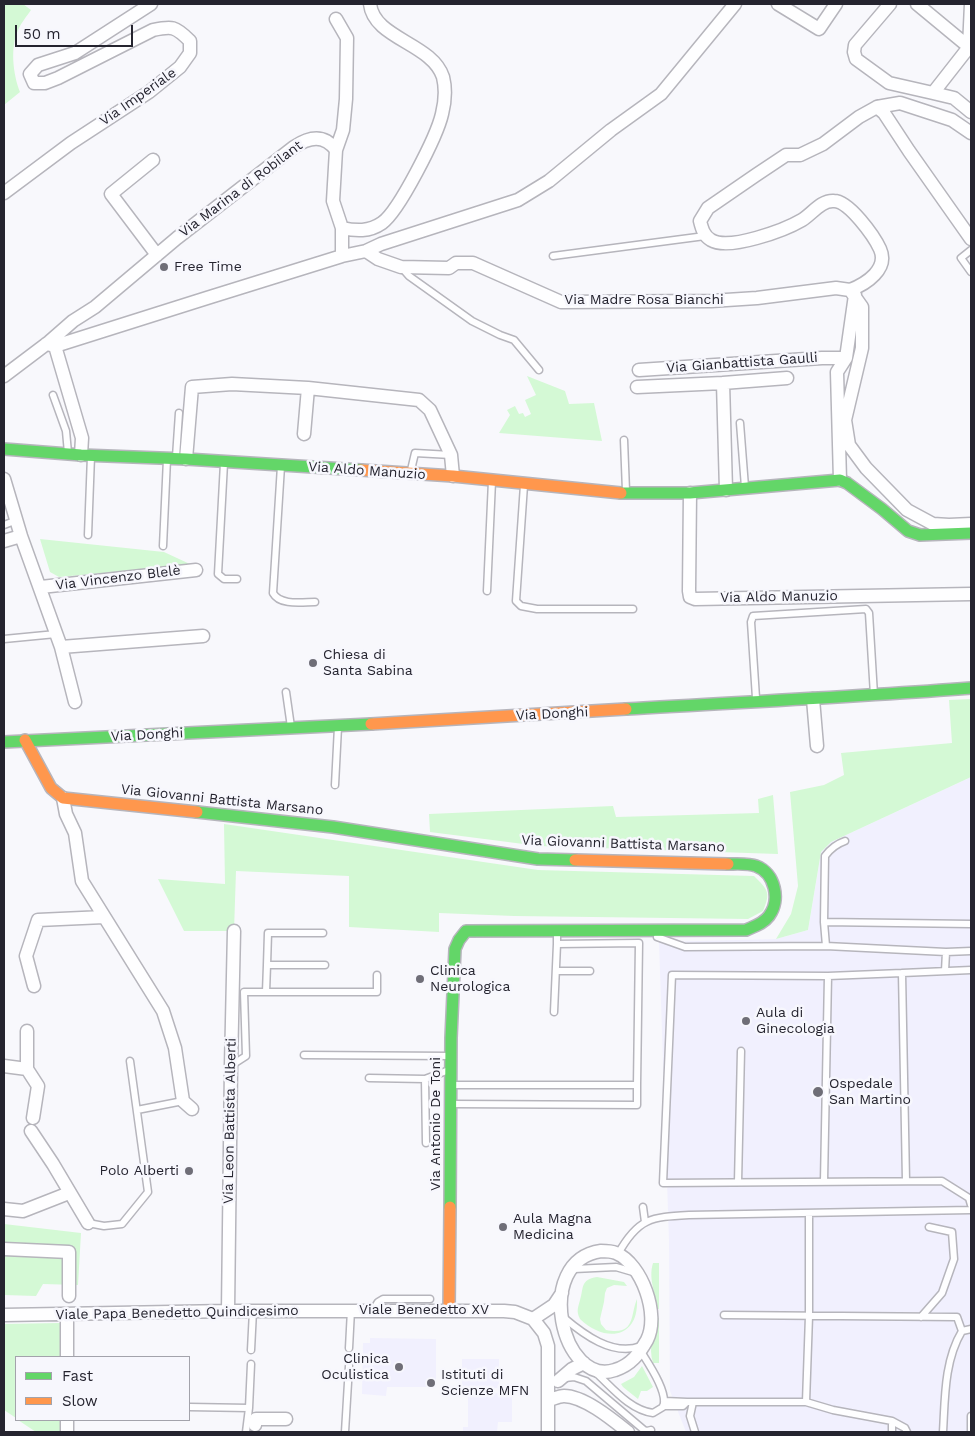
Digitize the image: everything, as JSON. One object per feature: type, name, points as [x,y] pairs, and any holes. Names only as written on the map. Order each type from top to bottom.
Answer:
[{"type":"street","name":"Via Imperiale","points":[[4,193],[71,143],[149,92],[180,67],[190,53],[190,40],[179,30],[169,26],[153,30],[58,78],[45,83],[34,83],[30,74],[38,65],[75,52],[151,4]]},
{"type":"street","points":[[342,228],[358,231],[364,230],[382,223],[390,216],[414,178],[429,147],[442,116],[446,97],[442,77],[436,63],[386,29],[376,19],[370,4]]},
{"type":"street","points":[[86,455],[51,345],[342,256],[366,251],[381,244],[518,200],[549,181],[612,130],[661,94],[735,4]]},
{"type":"street","points":[[778,4],[818,29],[836,4]]},
{"type":"street","points":[[890,4],[855,45],[854,52],[856,58],[889,83],[954,98],[971,112]]},
{"type":"street","points":[[917,4],[970,48]]},
{"type":"street","points":[[932,93],[970,48],[971,4]]},
{"type":"street","points":[[336,20],[347,38],[346,99],[343,130],[336,150],[332,201],[342,228],[342,256]]},
{"type":"street","points":[[971,133],[952,120],[900,103],[878,107],[859,117],[824,144],[800,155],[786,155],[708,208],[702,214],[700,221],[706,236],[712,241],[720,243],[751,239],[776,233],[802,220],[831,200],[842,203],[861,221],[881,252],[880,265],[876,274],[852,293],[862,307],[862,348],[845,420],[849,445],[871,473],[907,510],[933,524],[971,524]]},
{"type":"street","points":[[878,107],[971,239]]},
{"type":"street","name":"Via Marina di Robilant","points":[[4,376],[51,345],[73,320],[95,307],[157,254],[300,143],[310,138],[318,138],[332,143],[336,150]]},
{"type":"street","points":[[153,160],[111,194],[157,254]]},
{"type":"street","name":"Via Madre Rosa Bianchi","points":[[366,251],[378,259],[401,267],[449,268],[456,263],[473,264],[562,302],[711,301],[756,298],[836,288],[852,293]]},
{"type":"street","name":"Via Gianbattista Gaulli","points":[[840,480],[836,372],[846,358],[852,293]]},
{"type":"street","name":"Via Gianbattista Gaulli","points":[[638,370],[846,358]]},
{"type":"street","points":[[637,386],[723,383],[787,378]]},
{"type":"street","points":[[723,383],[726,490]]},
{"type":"street","points":[[176,458],[192,387],[232,384],[308,388],[419,400],[430,410],[451,455],[453,476]]},
{"type":"street","points":[[304,434],[308,388]]},
{"type":"street","name":"Via Aldo Manuzio","points":[[4,449],[453,476],[626,493],[690,493],[840,480]]},
{"type":"street","name":"Via Vincenzo Blelè","points":[[4,479],[21,536],[41,587],[61,647],[75,702]]},
{"type":"street","points":[[840,480],[847,483],[882,509],[908,531],[920,535],[971,534]]},
{"type":"street","name":"Via Aldo Manuzio","points":[[690,493],[689,591],[690,596],[695,599],[971,594]]},
{"type":"street","points":[[4,541],[21,536]]},
{"type":"street","name":"Via Vincenzo Blelè","points":[[41,587],[196,570]]},
{"type":"street","points":[[61,647],[203,636]]},
{"type":"street","name":"Via Donghi","points":[[4,742],[338,726],[756,701],[927,694],[971,688]]},
{"type":"street","points":[[813,699],[817,746]]},
{"type":"street","points":[[25,740],[51,788],[63,798],[66,814],[75,833],[82,881],[163,1011],[175,1048],[188,1105]]},
{"type":"street","name":"Via Giovanni Battista Marsano","points":[[63,798],[333,827],[538,859],[755,865],[764,869],[771,877],[777,895],[772,912],[760,924],[746,930],[466,931],[459,940]]},
{"type":"street","points":[[34,986],[26,956],[38,920],[104,917]]},
{"type":"street","name":"Via Leon Battista Alberti","points":[[228,1311],[234,931]]},
{"type":"street","name":"Via Antonio De Toni","points":[[450,1310],[451,1056],[455,949],[459,940]]},
{"type":"street","points":[[27,1031],[27,1069],[38,1086],[33,1118]]},
{"type":"street","points":[[4,1066],[27,1069]]},
{"type":"street","points":[[31,1131],[53,1164],[88,1224]]},
{"type":"street","points":[[4,1209],[23,1211],[69,1193]]},
{"type":"street","points":[[4,1249],[69,1252],[69,1296]]},
{"type":"street","points":[[607,1251],[618,1254],[631,1266],[647,1292],[651,1316],[649,1336],[630,1363],[611,1372],[601,1372],[588,1366],[576,1355],[568,1342],[561,1324],[562,1294],[565,1280],[571,1269],[584,1257],[593,1252],[607,1251]]},
{"type":"street","points":[[548,1432],[549,1400],[553,1384],[548,1346],[544,1333],[533,1319],[554,1305],[562,1294]]},
{"type":"street","name":"Viale Papa Benedetto Quindicesimo","points":[[4,1315],[351,1310]]},
{"type":"street","name":"Viale Benedetto XV","points":[[351,1310],[510,1311],[533,1319]]},
{"type":"street","points":[[67,1315],[67,1356]]},
{"type":"street","points":[[553,1384],[572,1369],[588,1366]]},
{"type":"street","points":[[549,1400],[562,1396],[577,1398],[614,1420],[628,1432]]},
{"type":"street","points":[[251,1429],[256,1419],[286,1419]]},
{"type":"lane","points":[[553,256],[706,236]]},
{"type":"lane","points":[[971,250],[961,258],[971,272]]},
{"type":"lane","name":"Via Madre Rosa Bianchi","points":[[401,267],[409,276],[472,320],[500,335],[514,340],[539,370]]},
{"type":"lane","points":[[53,395],[66,431],[68,454]]},
{"type":"lane","points":[[164,546],[176,458],[179,413]]},
{"type":"lane","points":[[740,423],[745,488]]},
{"type":"lane","points":[[624,440],[626,493]]},
{"type":"lane","points":[[410,473],[415,453],[451,455]]},
{"type":"lane","points":[[86,455],[88,535]]},
{"type":"lane","points":[[224,461],[218,574],[224,579],[237,579]]},
{"type":"lane","points":[[281,465],[273,593],[275,598],[282,601],[315,602]]},
{"type":"lane","points":[[487,591],[492,480]]},
{"type":"lane","points":[[524,484],[516,601],[521,606],[537,609],[634,609]]},
{"type":"lane","points":[[4,525],[16,520]]},
{"type":"lane","points":[[756,701],[751,622],[753,616],[866,610],[869,612],[874,696]]},
{"type":"lane","points":[[4,639],[56,634]]},
{"type":"lane","points":[[286,692],[291,728]]},
{"type":"lane","points":[[335,785],[338,726]]},
{"type":"lane","points":[[826,946],[824,922],[826,856],[829,850],[837,843],[845,841]]},
{"type":"lane","points":[[824,922],[971,924]]},
{"type":"lane","points":[[554,1012],[557,930]]},
{"type":"lane","points":[[450,1104],[637,1105],[639,942],[642,930],[685,947],[826,946],[946,952],[971,951]]},
{"type":"lane","points":[[266,992],[268,932],[324,933]]},
{"type":"lane","points":[[557,944],[639,942]]},
{"type":"lane","points":[[945,971],[946,952]]},
{"type":"lane","points":[[267,965],[325,965]]},
{"type":"lane","points":[[971,970],[828,976],[672,976],[663,1183],[942,1181],[970,1197],[971,1206]]},
{"type":"lane","points":[[556,971],[590,971]]},
{"type":"lane","points":[[902,973],[906,1181]]},
{"type":"lane","points":[[231,1066],[246,1056],[244,992],[377,992],[377,975]]},
{"type":"lane","points":[[824,1181],[828,976]]},
{"type":"lane","points":[[738,1182],[741,1050]]},
{"type":"lane","points":[[304,1056],[451,1056]]},
{"type":"lane","points":[[88,1224],[104,1226],[122,1224],[148,1192],[130,1061]]},
{"type":"lane","points":[[369,1078],[425,1078],[451,1069]]},
{"type":"lane","points":[[425,1078],[426,1143]]},
{"type":"lane","points":[[451,1085],[637,1085]]},
{"type":"lane","points":[[137,1110],[188,1105]]},
{"type":"lane","points":[[643,1206],[645,1222]]},
{"type":"lane","points":[[618,1254],[634,1230],[645,1222],[661,1217],[971,1210]]},
{"type":"lane","points":[[806,1402],[809,1316],[809,1213]]},
{"type":"lane","points":[[921,1316],[942,1293],[954,1259],[952,1232],[929,1227]]},
{"type":"lane","points":[[571,1269],[616,1267],[632,1272],[640,1278]]},
{"type":"lane","points":[[373,1310],[378,1302],[383,1300],[430,1299]]},
{"type":"lane","name":"Viale Benedetto XV","points":[[349,1348],[351,1310]]},
{"type":"lane","points":[[251,1350],[252,1311]]},
{"type":"lane","points":[[560,1314],[577,1329],[615,1348],[622,1350],[642,1348],[661,1387],[664,1403]]},
{"type":"lane","points":[[724,1315],[957,1317],[962,1331]]},
{"type":"lane","points":[[943,1432],[945,1388],[954,1344],[962,1331],[971,1329]]},
{"type":"lane","points":[[251,1364],[251,1429]]},
{"type":"lane","points":[[346,1432],[348,1366]]},
{"type":"lane","points":[[588,1366],[633,1407],[642,1412],[653,1414],[664,1403]]},
{"type":"lane","points":[[553,1384],[574,1378],[582,1379],[644,1430],[651,1430]]},
{"type":"lane","points":[[664,1403],[683,1406],[690,1402],[806,1402],[833,1410],[892,1421],[905,1428],[907,1432]]},
{"type":"lane","points":[[690,1402],[690,1416],[695,1432]]},
{"type":"lane","points":[[190,1406],[250,1408]]},
{"type":"lane","points":[[971,1416],[971,1432]]},
{"type":"lane","points":[[892,1421],[892,1432]]},
{"type":"shaded area","name":"Ospedale San Martino","points":[[971,777],[971,1432],[686,1432],[670,1391],[669,1241],[659,942],[776,939],[808,930],[821,852],[831,842]]},
{"type":"shaded area","name":"Clinica Oculistica","points":[[370,1338],[436,1339],[436,1387],[387,1387],[386,1396],[362,1394],[363,1343],[370,1343]]},
{"type":"shaded area","points":[[462,1359],[499,1359],[499,1388],[495,1388],[495,1393],[512,1393],[512,1422],[498,1422],[497,1432],[463,1432],[463,1427],[468,1427],[468,1388],[462,1388]]},
{"type":"green space","points":[[4,4],[23,4],[31,10],[19,27],[14,45],[14,69],[20,92],[4,105]]},
{"type":"green space","points":[[527,376],[565,391],[569,404],[594,403],[602,441],[499,433],[510,415],[507,410],[515,406],[519,414],[523,413],[525,417],[531,414],[525,400],[536,395]]},
{"type":"green space","points":[[40,539],[164,552],[192,565],[59,577],[50,572]]},
{"type":"green space","points":[[971,699],[971,777],[831,842],[821,852],[808,930],[776,939],[791,914],[798,886],[790,792],[824,785],[844,775],[841,753],[952,743],[949,700]]},
{"type":"green space","points":[[773,795],[778,854],[539,846],[430,832],[429,814],[613,806],[616,817],[759,813],[758,799]]},
{"type":"green space","points":[[224,824],[538,870],[754,876],[765,888],[767,899],[763,911],[748,919],[514,916],[439,913],[439,932],[349,927],[349,876],[236,871],[234,931],[184,931],[158,879],[225,884]]},
{"type":"green space","points":[[4,1224],[81,1233],[78,1285],[43,1284],[36,1296],[4,1295]]},
{"type":"green space","points":[[653,1263],[659,1263],[659,1309],[656,1309],[652,1280]]},
{"type":"green space","points":[[597,1277],[624,1282],[627,1286],[614,1285],[607,1288],[600,1319],[601,1324],[606,1330],[623,1330],[627,1327],[637,1299],[636,1312],[632,1322],[626,1329],[619,1333],[600,1332],[580,1319],[578,1307],[585,1282]]},
{"type":"green space","points":[[656,1318],[659,1318],[659,1363],[653,1363],[651,1351]]},
{"type":"green space","points":[[60,1323],[60,1356],[15,1356],[15,1417],[4,1410],[4,1324]]},
{"type":"green space","points":[[642,1366],[653,1387],[647,1391],[641,1391],[638,1399],[621,1384],[634,1377]]},
{"type":"green space","points":[[20,1421],[61,1421],[61,1432],[36,1432]]},
{"type":"traffic: fast","points":[[4,449],[361,470]]},
{"type":"traffic: fast","points":[[621,493],[690,493],[840,480],[847,483],[882,509],[908,531],[920,535],[971,533]]},
{"type":"traffic: fast","points":[[626,709],[971,688]]},
{"type":"traffic: fast","points":[[4,742],[371,724]]},
{"type":"traffic: fast","points":[[197,812],[333,827],[538,859],[575,860]]},
{"type":"traffic: fast","points":[[450,1207],[451,1038],[455,949],[466,931],[746,930],[767,919],[773,910],[775,902],[774,888],[768,875],[756,866],[728,864]]},
{"type":"traffic: slow","points":[[361,470],[453,476],[621,493]]},
{"type":"traffic: slow","points":[[371,724],[626,709]]},
{"type":"traffic: slow","points":[[25,740],[51,788],[63,798],[197,812]]},
{"type":"traffic: slow","points":[[575,860],[728,864]]},
{"type":"traffic: slow","points":[[449,1310],[450,1207]]},
{"type":"place","name":"Free Time","points":[[164,267]]},
{"type":"place","name":"Chiesa di Santa Sabina","points":[[313,663]]},
{"type":"place","name":"Clinica Neurologica","points":[[420,979]]},
{"type":"place","name":"Aula di Ginecologia","points":[[746,1021]]},
{"type":"place","name":"Ospedale San Martino","points":[[818,1092]]},
{"type":"place","name":"Polo Alberti","points":[[189,1171]]},
{"type":"place","name":"Aula Magna Medicina","points":[[503,1227]]},
{"type":"place","name":"Clinica Oculistica","points":[[399,1367]]},
{"type":"place","name":"Istituti di Scienze MFN","points":[[431,1383]]}]
